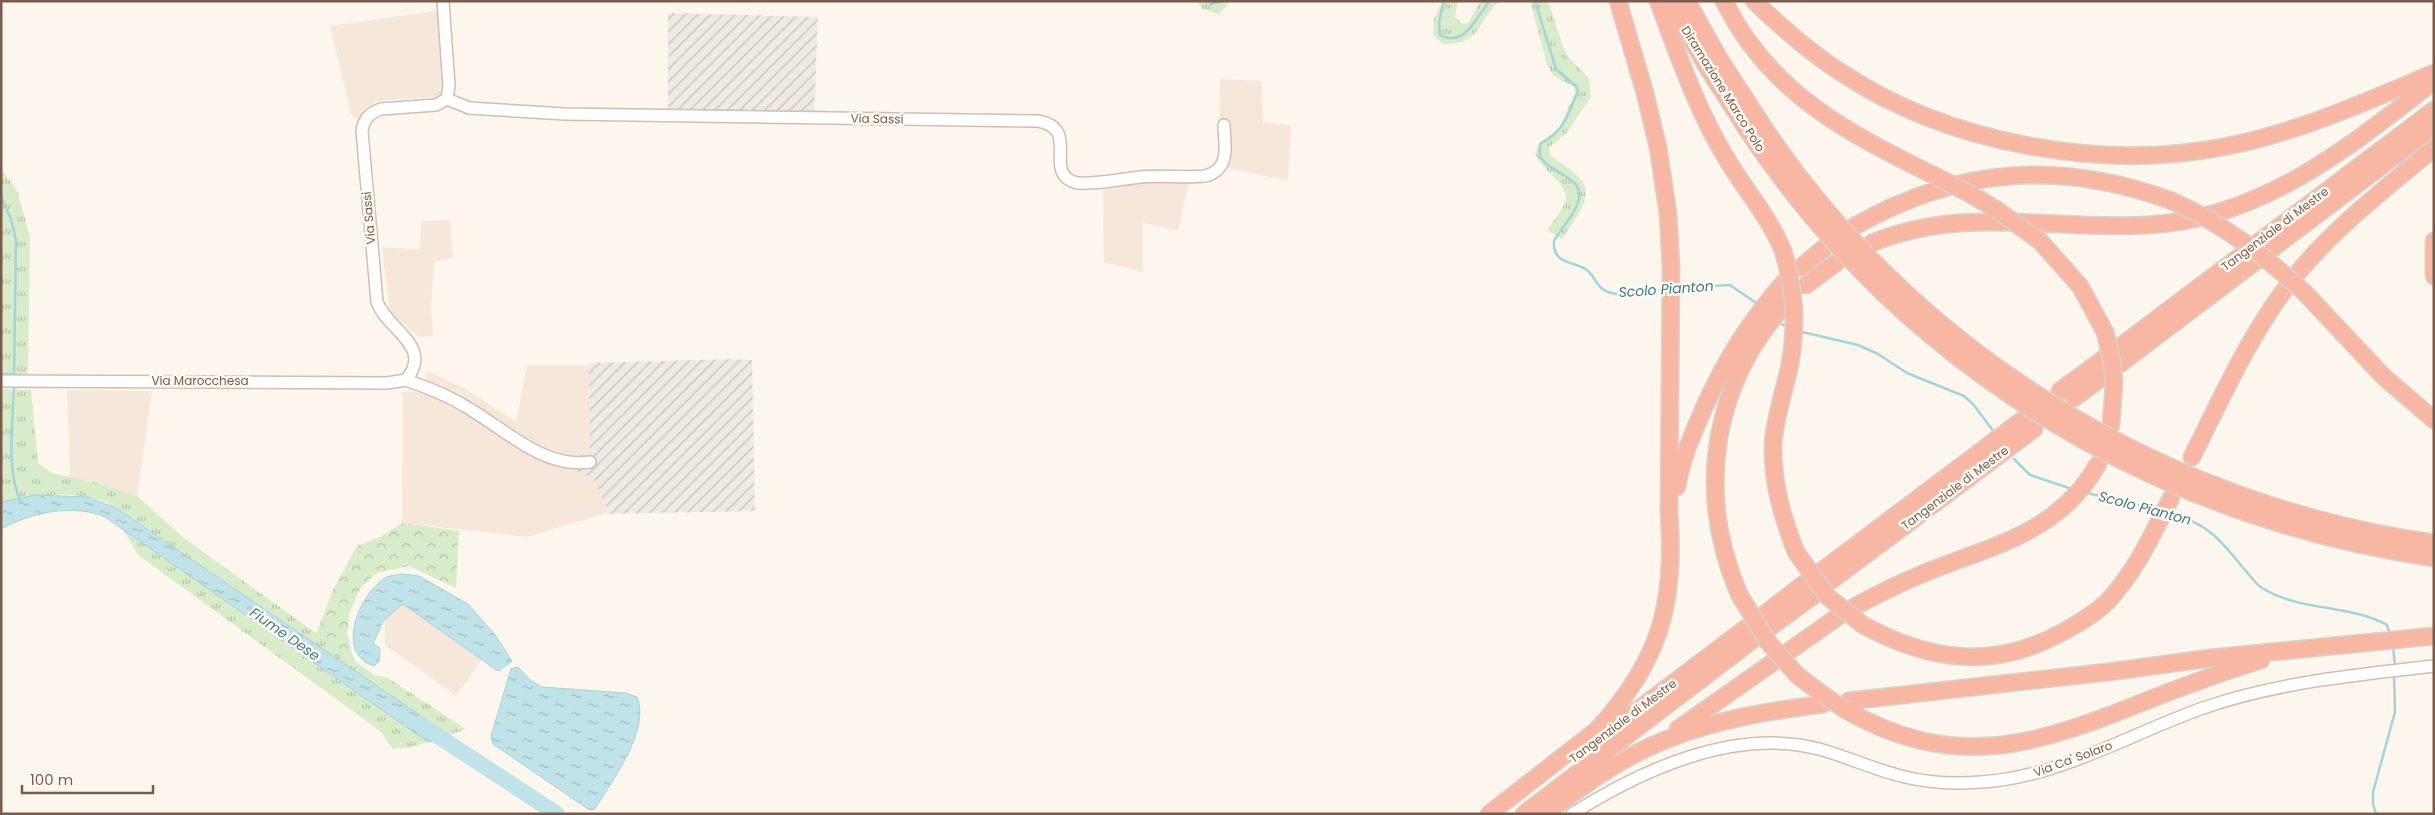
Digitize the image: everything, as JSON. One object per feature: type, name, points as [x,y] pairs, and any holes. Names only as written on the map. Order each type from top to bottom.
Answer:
[{"type":"highway","points":[[1488,814],[1597,730],[1630,691],[1646,664],[1662,623],[1670,585],[1671,266],[1668,214],[1658,147],[1618,1]]},
{"type":"highway","points":[[1658,1],[1701,111],[1725,157],[1761,207],[1783,251],[1794,302],[1795,334],[1773,442],[1774,479],[1782,516],[1796,552],[1828,597],[1863,625],[1890,640],[1920,651],[1952,656],[1984,657],[2014,652],[2043,643],[2075,625],[2107,602],[2129,575],[2172,498]]},
{"type":"highway","name":"Diramazione Marco Polo","points":[[1670,1],[1704,62],[1752,124],[1792,168],[1829,214],[1892,280],[1936,320],[1975,351],[2056,407],[2108,437],[2158,462],[2236,494],[2290,512],[2345,527],[2434,543]]},
{"type":"highway","name":"Diramazione Marco Polo","points":[[1687,1],[1720,60],[1752,124],[1810,214],[1883,292],[2000,389],[2051,422],[2128,464],[2206,500],[2271,522],[2345,542],[2434,558]]},
{"type":"highway","points":[[1724,1],[1760,59],[1794,94],[1834,123],[1972,195],[1997,210],[2040,241],[2080,286],[2105,332],[2113,365],[2111,425]]},
{"type":"highway","points":[[1754,1],[1792,35],[1841,73],[1878,94],[1955,126],[2027,146],[2065,152],[2136,155],[2223,147],[2329,117],[2434,73]]},
{"type":"highway","points":[[1872,243],[1916,228],[1956,222],[1997,221],[2144,225],[2214,215],[2252,202],[2296,180],[2345,148],[2434,81]]},
{"type":"highway","name":"Tangenziale di Mestre","points":[[2113,365],[2434,110]]},
{"type":"highway","name":"Tangenziale di Mestre","points":[[2067,395],[2113,365],[2434,126]]},
{"type":"highway","points":[[2192,457],[2252,341],[2270,311],[2296,275],[2332,236],[2434,148]]},
{"type":"highway","points":[[1855,226],[1921,194],[1974,179],[2008,175],[2046,174],[2082,177],[2127,186],[2172,201],[2233,233],[2258,251],[2305,293],[2384,377],[2434,420]]},
{"type":"highway","points":[[2434,241],[2434,276]]},
{"type":"highway","points":[[1801,267],[1824,248]]},
{"type":"highway","points":[[1806,285],[1837,262]]},
{"type":"highway","points":[[1671,539],[1678,481],[1684,455],[1721,371],[1760,322],[1780,302],[1786,280]]},
{"type":"highway","points":[[1760,322],[1730,395],[1716,456],[1717,518],[1726,559],[1739,594],[1768,642],[1823,699]]},
{"type":"highway","name":"Tangenziale di Mestre","points":[[1824,578],[2027,425]]},
{"type":"highway","points":[[1854,607],[1926,572],[2012,541],[2044,523],[2065,506],[2088,480],[2098,464]]},
{"type":"highway","points":[[1765,623],[1810,589]]},
{"type":"highway","points":[[1545,814],[1616,765],[1655,744],[1726,697],[1839,616]]},
{"type":"highway","name":"Tangenziale di Mestre","points":[[1500,814],[1750,634],[1524,814]]},
{"type":"highway","points":[[1847,705],[2211,658],[2278,653],[2434,636]]},
{"type":"highway","points":[[1655,744],[1724,721],[1823,699],[1847,705],[1889,730],[1934,743],[1973,747],[2012,744],[2063,732],[2192,683],[2278,653]]},
{"type":"street","points":[[443,1],[450,86],[447,99]]},
{"type":"street","name":"Via Sassi","points":[[402,381],[415,367],[414,353],[408,341],[384,316],[378,302],[364,174],[362,127],[368,116],[381,109],[436,105],[447,99],[469,108],[565,114],[1038,121],[1050,125],[1057,132],[1061,146],[1062,169],[1065,176],[1073,182],[1086,184],[1140,177],[1210,174],[1217,170],[1223,162],[1224,125]]},
{"type":"street","name":"Via Marocchesa","points":[[4,381],[402,381],[461,404],[551,459],[573,464],[590,462]]},
{"type":"street","name":"Via Ca' Solaro","points":[[1572,814],[1638,776],[1667,763],[1705,753],[1748,746],[1785,744],[1815,748],[1920,780],[1962,783],[2005,780],[2058,767],[2170,721],[2236,698],[2305,682],[2434,666]]},
{"type":"shaded area","points":[[441,10],[449,96],[377,101],[362,110],[359,121],[351,114],[330,26]]},
{"type":"shaded area","points":[[668,13],[818,17],[814,118],[668,112]]},
{"type":"shaded area","points":[[1220,79],[1262,81],[1263,122],[1291,125],[1288,181],[1219,166]]},
{"type":"shaded area","points":[[1106,175],[1190,178],[1178,231],[1143,223],[1143,272],[1104,262],[1103,184]]},
{"type":"shaded area","points":[[450,220],[453,258],[434,262],[431,307],[433,336],[420,337],[390,313],[382,247],[420,250],[421,221]]},
{"type":"shaded area","points":[[752,360],[755,511],[603,514],[609,512],[593,478],[560,464],[563,459],[590,453],[589,363]]},
{"type":"shaded area","points":[[527,365],[589,365],[590,453],[564,459],[593,478],[609,512],[527,537],[402,523],[403,396],[400,392],[425,391],[427,386],[425,370],[464,388],[516,422]]},
{"type":"shaded area","points":[[67,390],[152,391],[137,496],[98,483],[70,478]]},
{"type":"shaded area","points":[[409,603],[486,654],[456,696],[385,645],[384,611]]},
{"type":"green space","points":[[1197,1],[1231,1],[1219,14],[1202,9]]},
{"type":"green space","points":[[1442,1],[1458,1],[1455,17],[1463,24],[1469,22],[1480,1],[1500,1],[1472,36],[1465,41],[1442,44],[1433,35],[1434,19]]},
{"type":"green space","points":[[1530,1],[1548,1],[1566,55],[1589,78],[1591,97],[1565,135],[1549,147],[1550,155],[1577,176],[1586,189],[1580,212],[1562,239],[1547,230],[1565,202],[1566,196],[1560,184],[1538,160],[1535,153],[1540,142],[1559,129],[1575,93],[1574,87],[1554,76],[1547,65]]},
{"type":"green space","points":[[1,168],[17,191],[30,236],[28,377],[1,376]]},
{"type":"green space","points":[[1,389],[31,390],[38,463],[51,473],[98,483],[137,496],[184,538],[374,675],[388,678],[466,729],[449,735],[106,502],[81,496],[54,495],[27,497],[1,502]]},
{"type":"green space","points":[[402,523],[459,531],[456,588],[409,566],[377,573],[361,587],[350,611],[347,633],[354,661],[316,634],[333,590],[357,546],[380,537]]},
{"type":"green space","points":[[123,529],[428,742],[411,747],[393,749],[380,731],[138,555]]},
{"type":"water","points":[[35,495],[88,497],[116,508],[449,735],[428,742],[105,517],[93,513],[66,510],[38,514],[1,529],[1,502]]},
{"type":"water","points":[[402,574],[419,576],[468,604],[495,635],[512,661],[498,671],[403,604],[383,621],[373,644],[380,648],[379,662],[373,666],[365,662],[356,651],[353,640],[357,616],[370,592],[378,583],[389,576]]},
{"type":"water","points":[[518,667],[530,680],[542,687],[625,693],[637,697],[640,710],[639,724],[634,740],[619,771],[594,810],[588,809],[493,744],[491,736],[511,669]]},
{"type":"waterway","name":"Scolo Pianton","points":[[1209,1],[1211,4],[1224,1]]},
{"type":"waterway","name":"Scolo Pianton","points":[[1444,1],[1439,21],[1440,35],[1449,38],[1457,38],[1470,29],[1490,1]]},
{"type":"waterway","name":"Scolo Pianton","points":[[1535,1],[1556,69],[1576,86],[1578,91],[1572,107],[1560,128],[1549,139],[1541,143],[1540,153],[1543,160],[1574,182],[1578,189],[1578,203],[1554,241],[1554,249],[1561,259],[1584,268],[1589,272],[1600,287],[1607,292],[1631,294],[1666,289]]},
{"type":"waterway","points":[[1,196],[11,219],[16,240],[14,377]]},
{"type":"waterway","name":"Scolo Pianton","points":[[1676,288],[1730,285],[1759,305]]},
{"type":"waterway","name":"Scolo Pianton","points":[[1778,322],[1789,328]]},
{"type":"waterway","name":"Scolo Pianton","points":[[1798,331],[1858,345],[1878,354],[1907,373],[1964,396],[1973,404],[1994,432]]},
{"type":"waterway","points":[[1,374],[14,374]]},
{"type":"waterway","points":[[14,385],[12,459],[13,473],[20,501]]},
{"type":"waterway","name":"Scolo Pianton","points":[[2014,459],[2030,475],[2072,489]]},
{"type":"waterway","name":"Scolo Pianton","points":[[2087,493],[2159,510]]},
{"type":"waterway","name":"Scolo Pianton","points":[[2169,513],[2193,521],[2212,534],[2228,549],[2262,588],[2277,596],[2293,601],[2372,618],[2387,625],[2390,635]]},
{"type":"waterway","name":"Scolo Pianton","points":[[2393,647],[2395,666]]},
{"type":"waterway","name":"Scolo Pianton","points":[[2376,814],[2373,804],[2373,792],[2395,712],[2394,674]]},
{"type":"waterway","name":"Fiume Dese","points":[[421,725],[557,814]]}]
